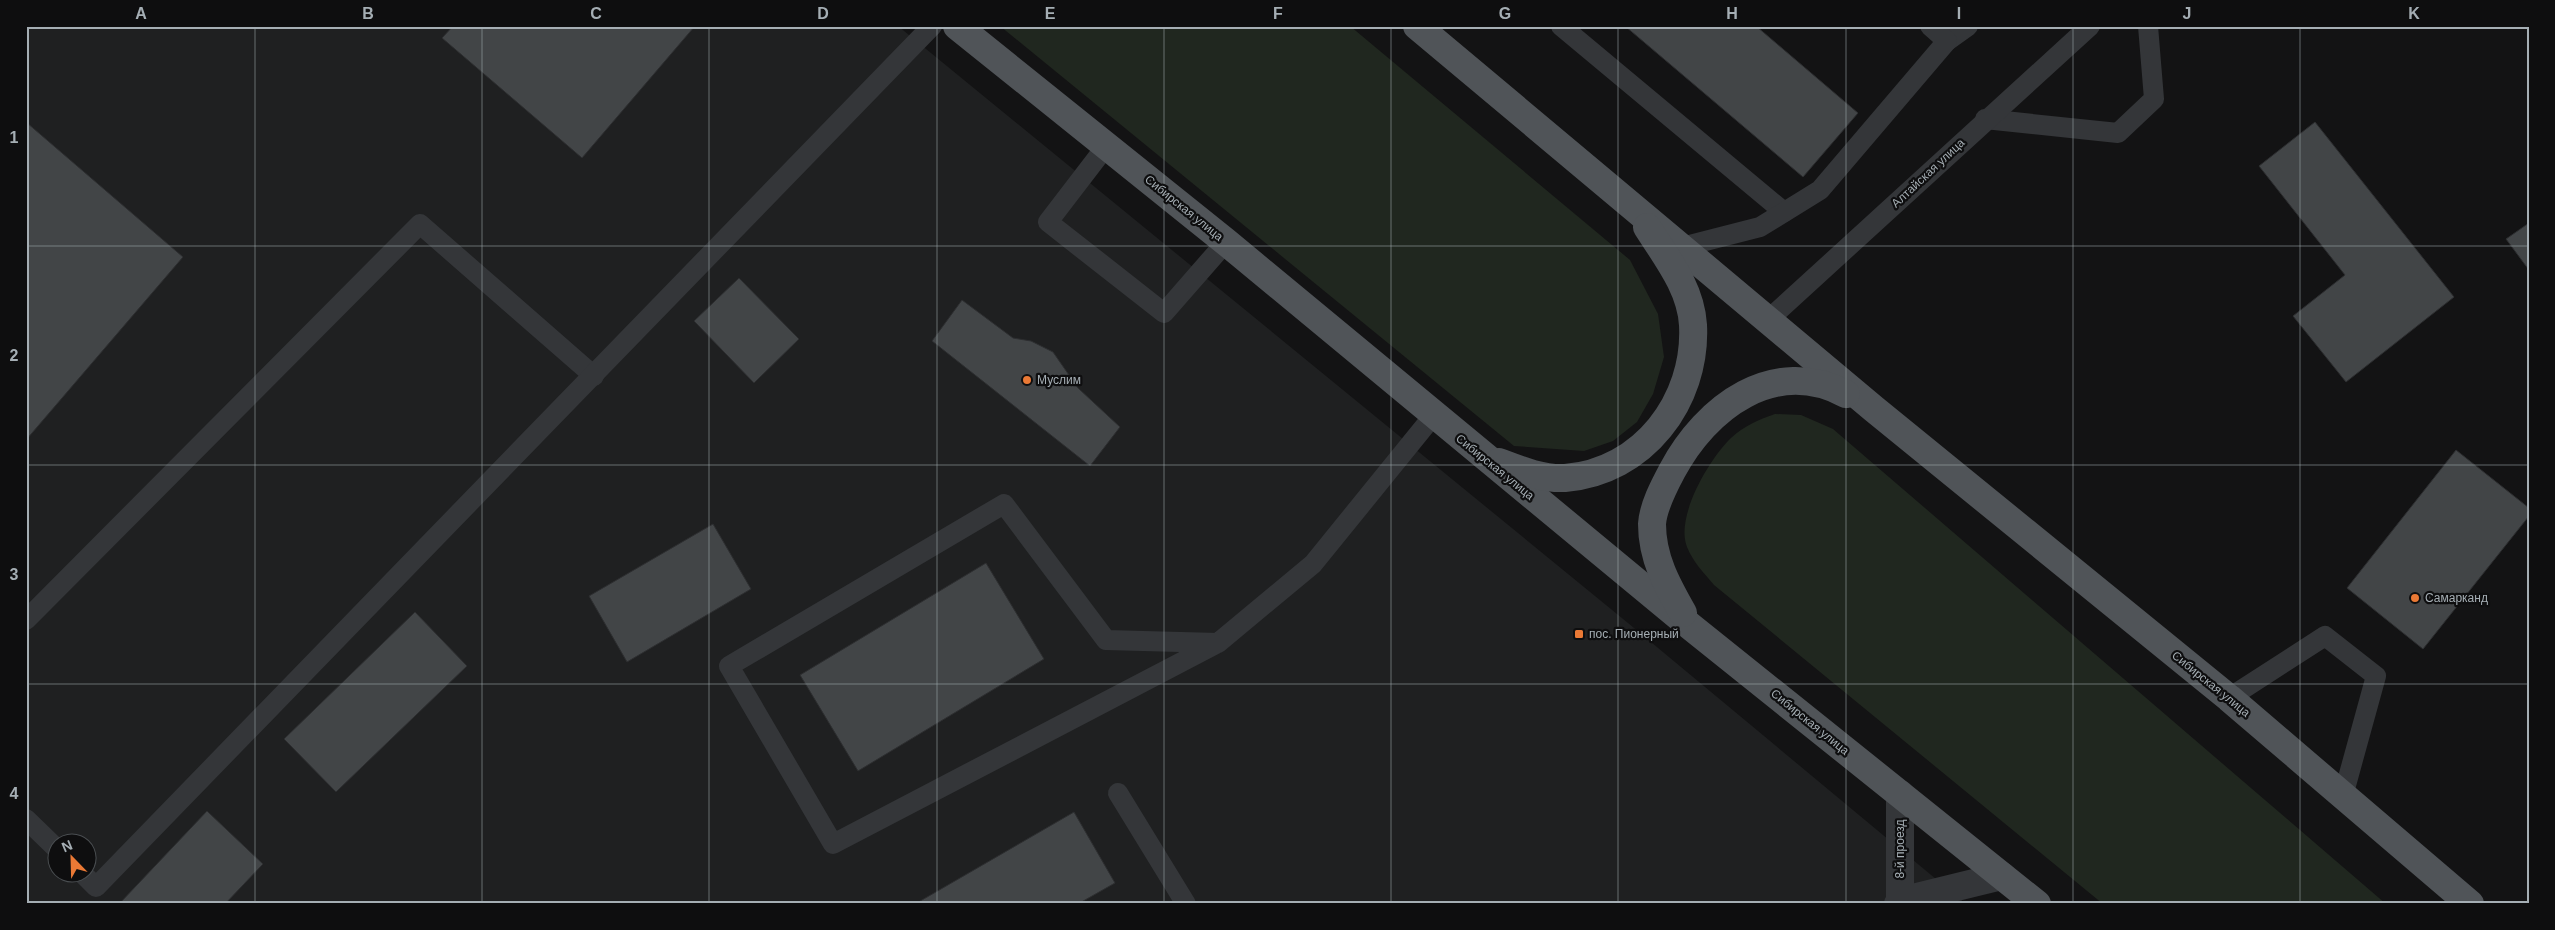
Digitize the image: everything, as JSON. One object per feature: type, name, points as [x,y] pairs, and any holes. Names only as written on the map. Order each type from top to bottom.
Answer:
[{"type":"main road","name":"Сибирская улица","points":[[957,26],[1226,242],[1481,455],[1690,626],[2036,904]]},
{"type":"main road","name":"Сибирская улица","points":[[1417,26],[1634,205],[1874,408],[2229,698],[2470,904]]},
{"type":"main road","points":[[1481,455],[1533,474],[1565,478],[1611,467],[1641,448],[1667,420],[1683,392],[1692,360],[1693,325],[1686,291],[1634,205]]},
{"type":"main road","points":[[1690,626],[1668,587],[1659,565],[1653,546],[1652,522],[1663,488],[1683,451],[1699,430],[1718,411],[1733,400],[1752,391],[1790,382],[1809,381],[1828,384],[1874,408]]},
{"type":"street","name":"8-й проезд","points":[[1899,902],[1900,794]]},
{"type":"street","points":[[1899,902],[2002,876]]},
{"type":"lane","points":[[91,882],[96,887],[932,26]]},
{"type":"lane","points":[[1561,26],[1784,212]]},
{"type":"lane","points":[[1930,26],[1947,41]]},
{"type":"lane","points":[[1682,247],[1760,227],[1820,190],[1947,41],[1968,26]]},
{"type":"lane","name":"Алтайская улица","points":[[1768,320],[1985,119],[2090,26]]},
{"type":"lane","points":[[1985,119],[2118,133],[2154,99],[2148,26]]},
{"type":"lane","points":[[1107,145],[1048,222],[1164,313],[1226,242]]},
{"type":"lane","points":[[26,620],[420,224],[594,376]]},
{"type":"lane","points":[[1218,643],[1106,640],[1004,504],[729,666],[833,844],[1218,643],[1312,564],[1434,416]]},
{"type":"lane","points":[[2229,698],[2325,636],[2376,676],[2343,796]]},
{"type":"lane","points":[[1118,793],[1186,904]]},
{"type":"lane","points":[[26,819],[48,840]]},
{"type":"shaded area","points":[[26,26],[898,26],[1628,623],[1966,904],[26,904]]},
{"type":"shaded area","points":[[1000,26],[1350,26],[1630,260],[1658,314],[1664,357],[1653,394],[1637,422],[1613,441],[1584,451],[1514,446]]},
{"type":"shaded area","points":[[1775,414],[1801,415],[1833,429],[2386,904],[2103,904],[1714,585],[1689,552],[1685,535],[1686,520],[1696,489],[1704,474],[1722,447],[1731,438],[1752,424]]},
{"type":"building","points":[[453,26],[695,26],[582,158],[442,38]]},
{"type":"building","points":[[1625,26],[1756,26],[1858,113],[1803,177]]},
{"type":"building","points":[[26,122],[183,257],[26,440]]},
{"type":"building","points":[[2315,122],[2454,297],[2346,382],[2293,316],[2345,275],[2259,166]]},
{"type":"building","points":[[2529,223],[2529,270],[2506,239]]},
{"type":"building","points":[[739,278],[799,339],[754,383],[694,321]]},
{"type":"building","name":"Муслим","points":[[962,300],[1013,338],[1031,341],[1053,352],[1078,388],[1120,427],[1090,466],[932,341]]},
{"type":"building","points":[[2456,450],[2529,508],[2529,516],[2423,649],[2347,588]]},
{"type":"building","points":[[713,524],[751,589],[627,662],[589,596]]},
{"type":"building","points":[[986,563],[1044,659],[858,771],[800,675]]},
{"type":"building","points":[[415,612],[467,666],[336,792],[284,739]]},
{"type":"building","points":[[207,811],[263,864],[225,904],[119,904]]},
{"type":"building","points":[[1074,812],[1115,883],[1078,904],[915,904]]},
{"type":"place","name":"Муслим","points":[[1027,380]]},
{"type":"place","name":"Самарканд","points":[[2415,598]]},
{"type":"place","name":"пос. Пионерный","points":[[1579,634]]}]
